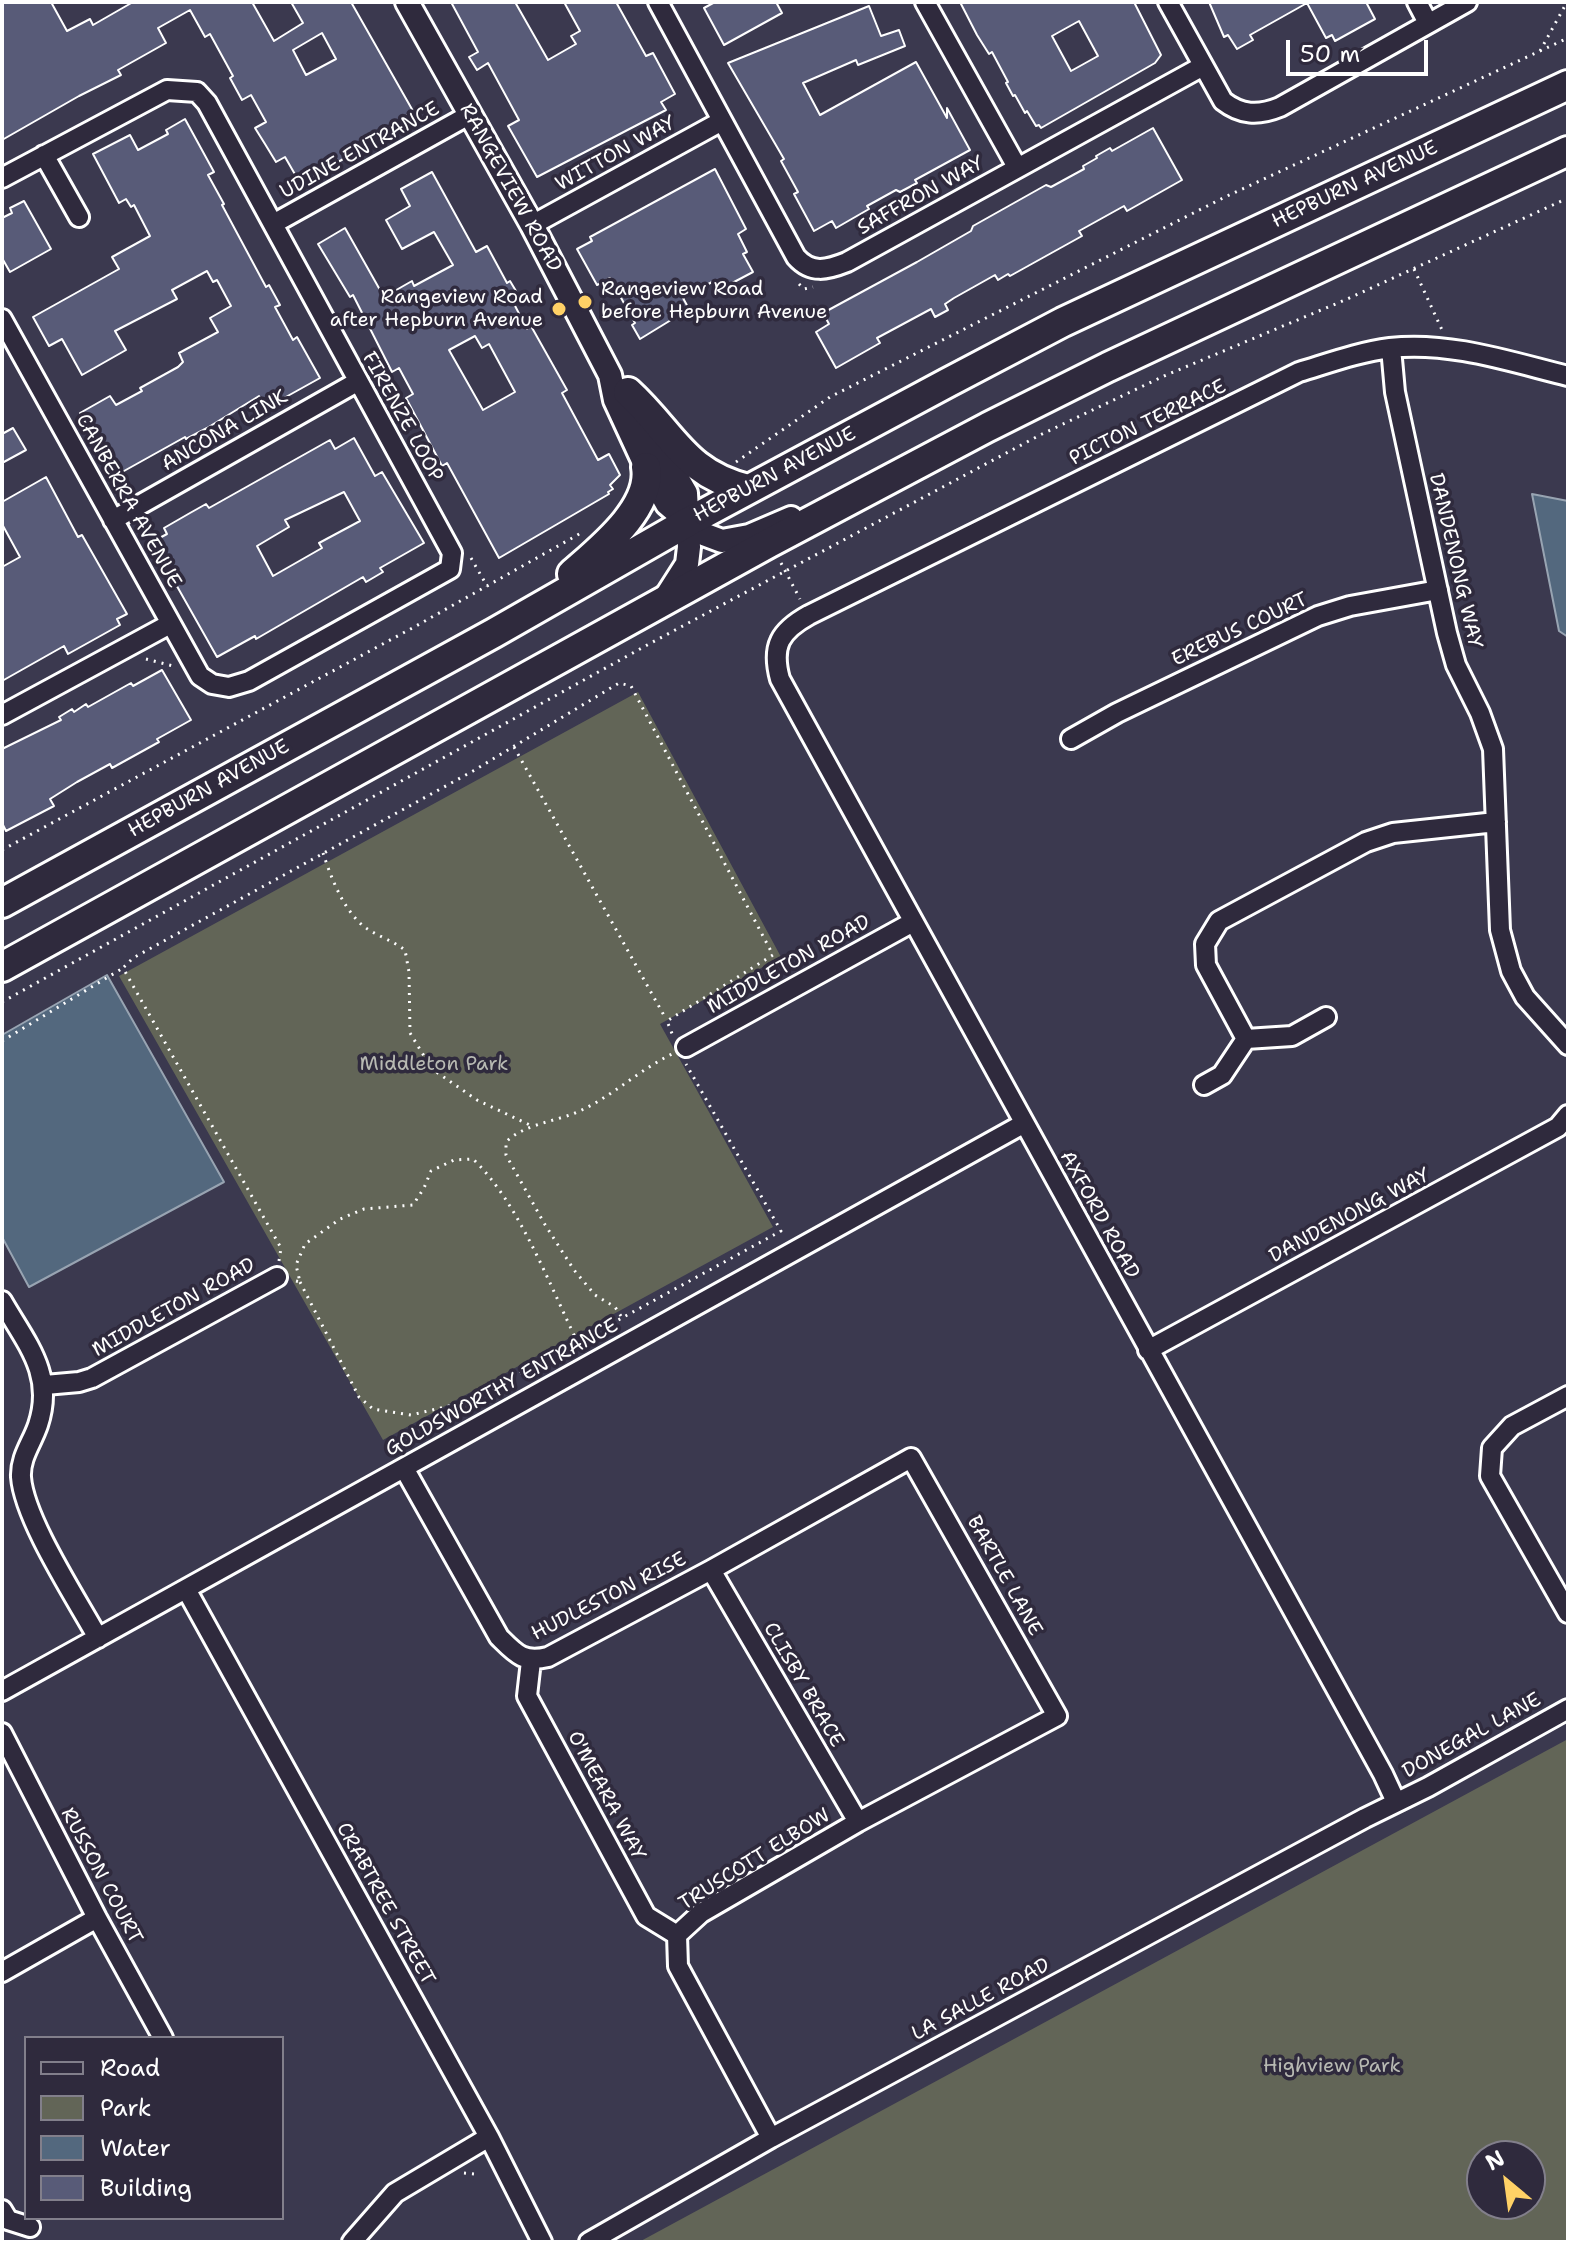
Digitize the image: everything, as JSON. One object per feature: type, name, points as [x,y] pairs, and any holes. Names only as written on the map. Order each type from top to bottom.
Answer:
[{"type":"main road","name":"HEPBURN AVENUE","points":[[2,903],[494,633],[748,489],[1063,322],[1568,85]]},
{"type":"main road","points":[[2,967],[936,454],[1108,367],[1568,151]]},
{"type":"main road","points":[[619,384],[652,413],[678,450],[694,464],[712,478],[748,489]]},
{"type":"main road","points":[[494,633],[571,575],[616,535],[646,489],[646,467]]},
{"type":"street","name":"RANGEVIEW ROAD","points":[[407,2],[619,384],[686,493],[687,564],[664,601]]},
{"type":"street","name":"SAFFRON WAY","points":[[658,2],[720,122],[796,257],[804,266],[818,270],[847,262],[1203,66]]},
{"type":"street","points":[[925,2],[1017,167]]},
{"type":"street","points":[[1168,2],[1223,101],[1234,109],[1250,114],[1266,113],[1467,2]]},
{"type":"street","points":[[1417,2],[1428,23]]},
{"type":"street","name":"FIRENZE LOOP","points":[[2,178],[167,90],[197,92],[207,103],[452,553],[450,569],[249,681],[229,687]]},
{"type":"street","name":"UDINE ENTRANCE","points":[[273,224],[469,115]]},
{"type":"street","name":"WITTON WAY","points":[[532,225],[720,122]]},
{"type":"street","points":[[44,155],[79,217]]},
{"type":"street","name":"CANBERRA AVENUE","points":[[2,319],[200,676],[212,684],[229,687]]},
{"type":"street","name":"PICTON TERRACE","points":[[778,644],[786,630],[809,615],[1299,372],[1350,356],[1391,348],[1426,347],[1495,357],[1568,376]]},
{"type":"street","name":"DANDENONG WAY","points":[[1391,348],[1395,392],[1456,665],[1480,713],[1493,749],[1500,930],[1511,971],[1525,997],[1568,1045]]},
{"type":"street","name":"ANCONA LINK","points":[[113,520],[357,382]]},
{"type":"street","name":"RANGEVIEW ROAD","points":[[619,384],[615,400],[667,504],[714,539],[734,540],[749,536],[936,454]]},
{"type":"street","name":"EREBUS COURT","points":[[1071,739],[1117,713],[1318,616],[1350,606],[1438,590]]},
{"type":"street","points":[[2,715],[170,624]]},
{"type":"street","name":"AXFORD ROAD","points":[[778,644],[776,664],[780,679],[1376,1760],[1396,1802]]},
{"type":"street","points":[[1246,1039],[1206,965],[1205,944],[1219,921],[1366,842],[1393,833],[1496,822]]},
{"type":"street","name":"MIDDLETON ROAD","points":[[682,1048],[913,922]]},
{"type":"street","points":[[1246,1039],[1292,1036],[1326,1017]]},
{"type":"street","points":[[1204,1085],[1222,1075],[1246,1039]]},
{"type":"street","name":"DANDENONG WAY","points":[[1148,1350],[1558,1127],[1568,1115]]},
{"type":"street","name":"GOLDSWORTHY ENTRANCE","points":[[2,1691],[1023,1124]]},
{"type":"street","name":"MIDDLETON ROAD","points":[[45,1385],[92,1378],[277,1277]]},
{"type":"street","points":[[2,1301],[34,1357],[45,1385],[42,1413],[22,1464],[24,1496],[98,1638]]},
{"type":"street","points":[[1568,1396],[1512,1426],[1492,1448],[1490,1476],[1568,1613]]},
{"type":"street","name":"HUDLESTON RISE","points":[[404,1468],[499,1637],[516,1654],[531,1661],[548,1657],[711,1570],[911,1458]]},
{"type":"street","name":"BARTLE LANE","points":[[911,1458],[1057,1716]]},
{"type":"street","name":"CLISBY BRACE","points":[[711,1570],[858,1822]]},
{"type":"street","name":"CRABTREE STREET","points":[[186,1589],[489,2137],[542,2242]]},
{"type":"street","name":"O'MEARA WAY","points":[[531,1661],[527,1696],[646,1916],[677,1935]]},
{"type":"street","name":"DONEGAL LANE","points":[[1396,1802],[1568,1709]]},
{"type":"street","name":"TRUSCOTT ELBOW","points":[[771,2138],[678,1966],[677,1935],[701,1913],[858,1822],[1057,1716]]},
{"type":"street","name":"RUSSON COURT","points":[[2,1733],[162,2036]]},
{"type":"street","name":"LA SALLE ROAD","points":[[589,2242],[771,2138],[1396,1802]]},
{"type":"street","points":[[2,1972],[97,1918]]},
{"type":"street","points":[[352,2242],[395,2193],[489,2137]]},
{"type":"street","points":[[2,2210],[8,2220],[30,2227]]},
{"type":"path","points":[[1540,51],[1567,2]]},
{"type":"path","points":[[730,467],[830,397],[1225,197],[1568,38]]},
{"type":"path","points":[[2,1002],[785,571],[1040,435],[1164,376],[1414,269],[1568,198]]},
{"type":"path","points":[[1414,269],[1452,350]]},
{"type":"path","points":[[2,850],[582,532]]},
{"type":"path","points":[[470,556],[487,586]]},
{"type":"path","points":[[785,571],[809,615]]},
{"type":"path","points":[[144,659],[172,665],[178,676],[195,667]]},
{"type":"path","points":[[2,1041],[123,968],[133,958],[514,747],[619,683],[631,686],[773,955],[667,1021]]},
{"type":"path","points":[[514,747],[781,1231],[470,1401],[411,1415],[373,1409],[359,1397],[300,1282],[296,1265],[305,1244],[340,1219],[364,1209],[413,1205],[431,1171],[454,1160],[473,1159],[489,1174],[530,1243],[577,1341]]},
{"type":"path","points":[[323,853],[342,899],[362,926],[405,950],[409,972],[410,1033],[432,1069],[477,1100],[534,1127]]},
{"type":"path","points":[[123,968],[281,1248],[277,1277],[300,1282]]},
{"type":"path","points":[[621,1316],[615,1307],[595,1295],[574,1270],[506,1155],[506,1142],[514,1134],[575,1113],[605,1098],[645,1067],[682,1048]]},
{"type":"green space","name":"Middleton Park","points":[[638,692],[781,957],[660,1024],[773,1227],[383,1440],[119,976]]},
{"type":"green space","name":"Highview Park","points":[[1568,1739],[1568,2242],[639,2242]]},
{"type":"water","points":[[1532,494],[1568,501],[1568,637],[1559,631]]},
{"type":"water","points":[[107,975],[224,1182],[29,1287],[2,1237],[2,1035]]},
{"type":"building","points":[[2,2],[51,2],[67,31],[90,19],[93,25],[133,2],[252,2],[274,41],[303,23],[291,2],[351,2],[413,111],[407,115],[410,119],[394,128],[393,125],[344,153],[347,157],[300,183],[285,157],[276,162],[255,128],[266,122],[251,95],[242,100],[210,34],[205,37],[190,10],[158,28],[166,43],[118,70],[121,75],[2,140]],"holes":[[[322,33],[336,59],[306,75],[293,50]]]},
{"type":"building","points":[[451,2],[515,2],[548,60],[576,44],[571,36],[580,31],[564,2],[616,2],[646,56],[653,53],[675,94],[661,102],[666,110],[537,177],[508,126],[519,120],[488,63],[477,70],[469,57],[478,52]]},
{"type":"building","points":[[715,2],[776,2],[782,13],[724,45],[704,8]]},
{"type":"building","points":[[960,2],[1134,2],[1161,55],[1155,63],[1041,128],[1036,126],[1013,96],[992,52],[989,54]],"holes":[[[1079,21],[1098,56],[1071,71],[1052,36]]]},
{"type":"building","points":[[1209,2],[1366,2],[1375,19],[1335,41],[1332,35],[1326,38],[1307,3],[1250,35],[1253,40],[1237,49],[1228,35],[1224,37]]},
{"type":"building","points":[[869,6],[881,36],[899,30],[905,46],[858,65],[856,60],[803,83],[820,115],[916,62],[947,118],[947,108],[970,150],[915,180],[917,183],[900,192],[896,190],[867,206],[869,209],[836,228],[832,221],[814,231],[794,194],[798,192],[781,161],[784,159],[728,63]]},
{"type":"building","points":[[185,119],[214,172],[208,175],[222,205],[266,287],[269,285],[280,305],[275,307],[293,340],[297,337],[320,378],[266,408],[259,396],[207,428],[115,476],[80,413],[110,396],[116,405],[178,367],[183,362],[179,353],[218,332],[210,318],[231,306],[217,280],[213,282],[207,271],[172,290],[177,299],[115,331],[126,350],[82,375],[62,339],[49,346],[33,317],[119,269],[112,257],[150,236],[134,205],[131,207],[126,199],[119,203],[93,154],[130,135],[138,150],[168,134],[166,130]]},
{"type":"building","points":[[1153,128],[1182,180],[1127,211],[1124,206],[1079,231],[1082,236],[1010,276],[1008,274],[998,280],[995,275],[945,304],[948,310],[935,317],[931,309],[877,338],[880,343],[836,368],[816,332],[829,324],[823,313],[917,262],[1046,185],[1051,187],[1084,169],[1083,166],[1110,148],[1112,151]]},
{"type":"building","points":[[715,169],[746,229],[738,234],[747,252],[743,254],[753,272],[717,291],[712,282],[683,298],[689,309],[640,339],[632,325],[635,323],[610,278],[597,285],[577,249],[592,241],[590,237]]},
{"type":"building","points":[[432,172],[476,252],[487,246],[507,283],[510,281],[519,296],[512,300],[527,329],[531,326],[567,390],[562,393],[598,460],[609,454],[620,475],[610,485],[613,489],[609,494],[499,558],[447,463],[442,466],[406,398],[413,394],[399,368],[392,372],[353,295],[350,297],[318,244],[345,228],[384,297],[412,281],[414,286],[453,265],[434,232],[402,249],[386,220],[410,206],[401,189]],"holes":[[[475,336],[482,348],[489,344],[515,392],[483,410],[449,350]]]},
{"type":"building","points":[[24,201],[51,249],[10,272],[2,258],[2,218],[12,213],[10,208]]},
{"type":"building","points":[[13,428],[26,450],[2,463],[2,434]]},
{"type":"building","points":[[354,438],[375,476],[382,472],[424,543],[380,568],[383,572],[366,582],[363,577],[256,639],[255,636],[217,657],[152,542],[167,534],[164,528],[190,513],[206,504],[209,508],[330,440],[335,449]],"holes":[[[344,492],[360,521],[319,543],[322,548],[273,576],[257,546],[289,527],[285,520]]]},
{"type":"building","points":[[46,477],[78,537],[82,535],[127,614],[117,619],[120,625],[68,654],[64,646],[2,681],[2,567],[20,557],[2,524],[2,502]]},
{"type":"building","points":[[162,670],[191,720],[112,768],[110,764],[77,782],[50,799],[54,806],[6,831],[2,823],[2,749],[61,720],[59,717],[72,709],[74,712],[86,704],[88,707]]},
{"type":"place","name":"Rangeview Road before Hepburn Avenue","points":[[585,302]]},
{"type":"place","name":"Rangeview Road after Hepburn Avenue","points":[[559,309]]}]
